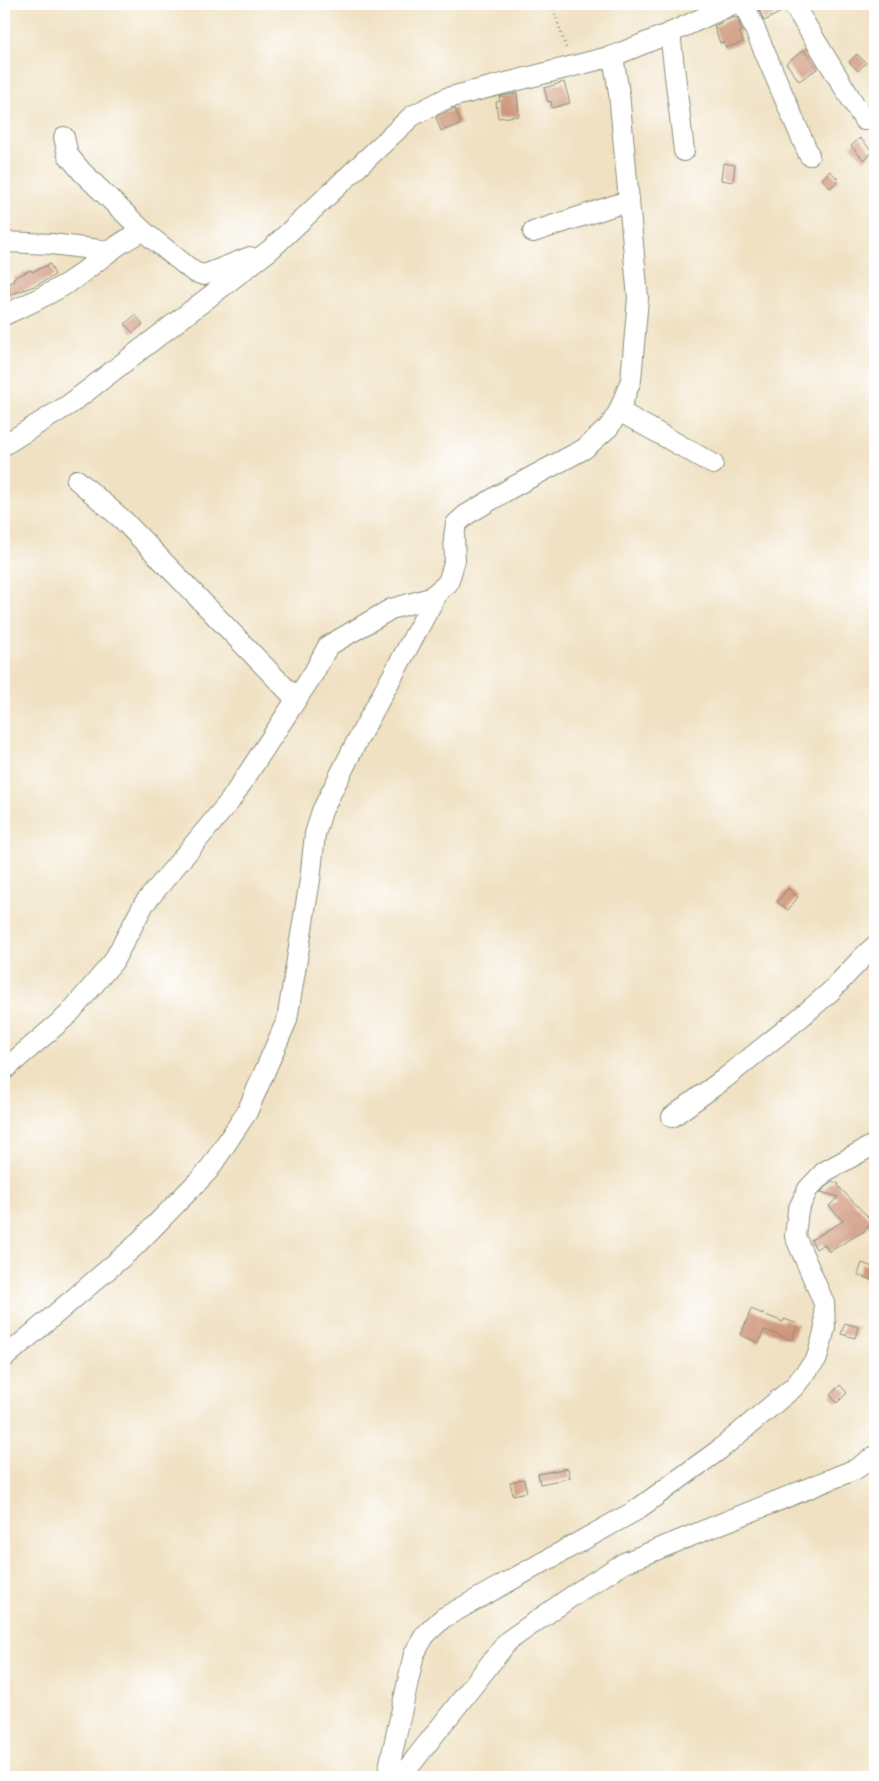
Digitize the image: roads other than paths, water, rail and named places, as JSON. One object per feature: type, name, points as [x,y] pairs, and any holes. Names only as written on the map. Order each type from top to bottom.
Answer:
[{"type":"street","points":[[4,445],[70,404],[270,250],[412,116],[447,98],[613,56],[734,4]]},
{"type":"street","points":[[744,4],[809,155]]},
{"type":"street","points":[[793,4],[864,120]]},
{"type":"street","points":[[670,33],[684,151]]},
{"type":"street","points":[[4,1070],[68,1015],[113,962],[144,904],[230,801],[313,674],[328,646],[391,609],[430,598],[438,592],[448,583],[455,560],[454,538],[456,524],[466,515],[511,488],[584,449],[608,428],[619,411],[631,380],[638,298],[619,93],[613,56]]},
{"type":"street","points":[[64,136],[68,155],[82,172],[142,231],[194,272],[204,275],[270,250]]},
{"type":"street","points":[[533,232],[628,201]]},
{"type":"street","points":[[4,315],[31,303],[69,282],[108,251],[142,231]]},
{"type":"street","points":[[4,242],[52,244],[108,251]]},
{"type":"street","points":[[619,411],[713,464]]},
{"type":"street","points":[[77,480],[123,520],[296,699]]},
{"type":"street","points":[[4,1358],[133,1248],[208,1171],[247,1112],[287,1020],[309,890],[315,834],[322,811],[438,592]]},
{"type":"street","points":[[672,1117],[724,1079],[801,1017],[830,992],[875,946]]},
{"type":"street","points":[[387,1777],[414,1654],[424,1635],[444,1618],[635,1511],[727,1444],[794,1387],[817,1358],[825,1328],[824,1303],[795,1236],[798,1210],[808,1189],[824,1172],[875,1144]]},
{"type":"street","points":[[401,1777],[508,1641],[578,1592],[624,1563],[849,1472],[875,1456]]}]
